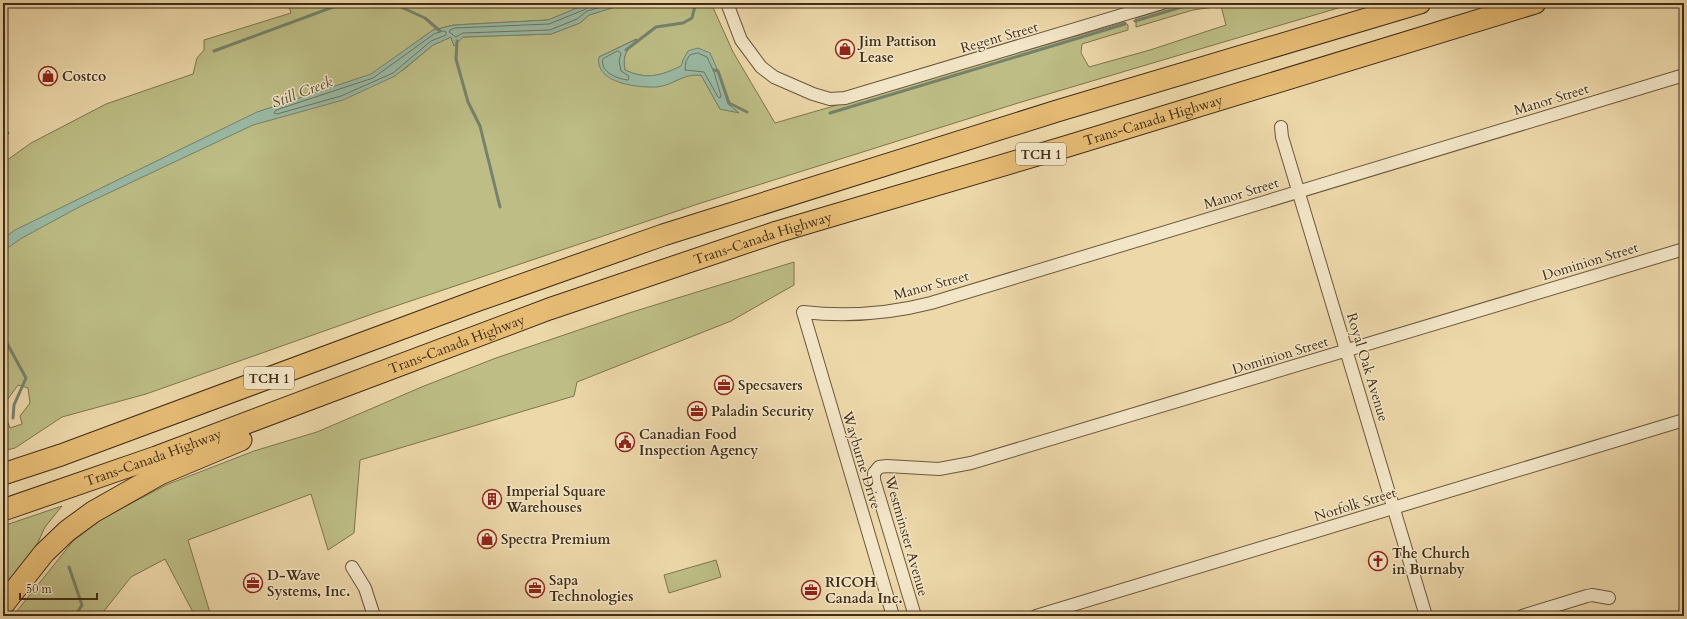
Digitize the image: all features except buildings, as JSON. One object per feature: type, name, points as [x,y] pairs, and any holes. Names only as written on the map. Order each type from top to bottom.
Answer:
[{"type":"highway","name":"TCH 1","points":[[3,474],[61,455],[469,304],[663,235],[1057,111],[1420,3]]},
{"type":"highway","name":"Trans-Canada Highway","points":[[3,510],[156,457],[383,373],[549,309],[777,232],[1068,146],[1535,3]]},
{"type":"highway","points":[[3,605],[44,553],[67,531],[93,512],[160,474],[286,421],[383,373]]},
{"type":"highway","points":[[3,466],[61,455]]},
{"type":"street","name":"Regent Street","points":[[728,3],[740,40],[761,67],[774,77],[813,94],[830,99],[845,98],[1162,3]]},
{"type":"street","name":"Manor Street","points":[[803,312],[828,315],[864,315],[916,306],[1684,75]]},
{"type":"street","name":"Royal Oak Avenue","points":[[1281,127],[1282,137],[1426,616]]},
{"type":"street","name":"Dominion Street","points":[[881,466],[935,470],[957,467],[1684,249]]},
{"type":"street","name":"Wayburne Drive","points":[[803,312],[893,616]]},
{"type":"street","name":"Norfolk Street","points":[[1036,616],[1684,420]]},
{"type":"street","name":"Westminster Avenue","points":[[881,466],[874,473],[874,480],[915,616]]},
{"type":"street","points":[[352,567],[365,588],[374,616]]},
{"type":"street","points":[[1522,616],[1586,596],[1592,595],[1609,598]]},
{"type":"green space","points":[[589,3],[549,20],[454,25],[433,30],[392,60],[402,71],[433,45],[451,37],[454,46],[463,37],[551,34],[580,23],[589,15],[628,3],[711,3],[733,52],[775,123],[1125,22],[1128,25],[1128,30],[1082,44],[1081,53],[1089,67],[1150,50],[1226,25],[1221,6],[1193,10],[1136,27],[1136,18],[1185,3],[1355,3],[1018,103],[701,203],[378,312],[146,394],[62,417],[15,448],[3,451],[3,163],[31,143],[106,104],[193,74],[197,58],[204,50],[204,40],[291,13],[288,4]],"holes":[[[636,39],[625,56],[625,70],[640,75],[654,76],[682,66],[683,60],[718,71],[728,104],[738,112],[720,109],[701,75],[687,76],[668,84],[656,86],[621,83],[599,57]],[[18,385],[28,388],[30,403],[20,416],[22,424],[10,428],[7,420],[5,403]]]},
{"type":"green space","points":[[794,262],[794,285],[731,321],[577,382],[574,396],[360,460],[354,533],[328,550],[311,494],[188,540],[211,616],[195,616],[165,559],[131,577],[104,611],[107,616],[13,616],[73,541],[105,517],[166,485],[254,451],[317,432],[424,386],[496,358],[629,313]]},
{"type":"green space","points":[[62,506],[45,527],[34,551],[3,592],[3,526]]},
{"type":"green space","points":[[716,560],[721,577],[669,593],[664,575]]},
{"type":"water","points":[[589,3],[628,3],[589,15],[580,23],[551,34],[463,37],[454,46],[451,37],[433,45],[395,76],[343,100],[253,125],[81,206],[22,238],[3,251],[3,239],[15,230],[257,112],[371,74],[433,30],[454,25],[548,20]]},
{"type":"water","points":[[637,39],[626,53],[624,60],[625,70],[647,76],[660,74],[681,66],[688,51],[698,48],[710,53],[718,71],[728,104],[739,113],[720,109],[701,75],[688,76],[663,86],[649,87],[629,85],[619,82],[603,73],[599,66],[599,57]]},
{"type":"waterway","points":[[214,51],[344,3]]},
{"type":"waterway","points":[[392,3],[425,18],[440,31]]},
{"type":"waterway","points":[[626,50],[656,27],[683,23],[692,18],[695,3]]},
{"type":"waterway","points":[[1135,21],[1195,3]]},
{"type":"waterway","points":[[830,113],[1125,24]]},
{"type":"waterway","points":[[457,41],[456,59],[468,102],[480,126],[500,207]]},
{"type":"waterway","points":[[714,70],[718,71],[729,103],[747,112]]},
{"type":"waterway","points":[[3,135],[8,133]]},
{"type":"waterway","points":[[3,336],[26,378],[14,405],[13,418]]},
{"type":"waterway","points":[[69,567],[82,605],[75,616]]},
{"type":"place","name":"Jim Pattison Lease","points":[[845,49]]},
{"type":"place","name":"Costco","points":[[48,76]]},
{"type":"place","name":"Specsavers","points":[[724,385]]},
{"type":"place","name":"Paladin Security","points":[[697,411]]},
{"type":"place","name":"Canadian Food Inspection Agency","points":[[625,442]]},
{"type":"place","name":"Imperial Square Warehouses","points":[[492,499]]},
{"type":"place","name":"Spectra Premium","points":[[487,539]]},
{"type":"place","name":"The Church in Burnaby","points":[[1378,561]]},
{"type":"place","name":"D-Wave Systems, Inc.","points":[[253,583]]},
{"type":"place","name":"Sapa Technologies","points":[[535,588]]},
{"type":"place","name":"RICOH Canada Inc.","points":[[811,590]]},
{"type":"water label","name":"Still Creek","points":[[302,92]]}]
